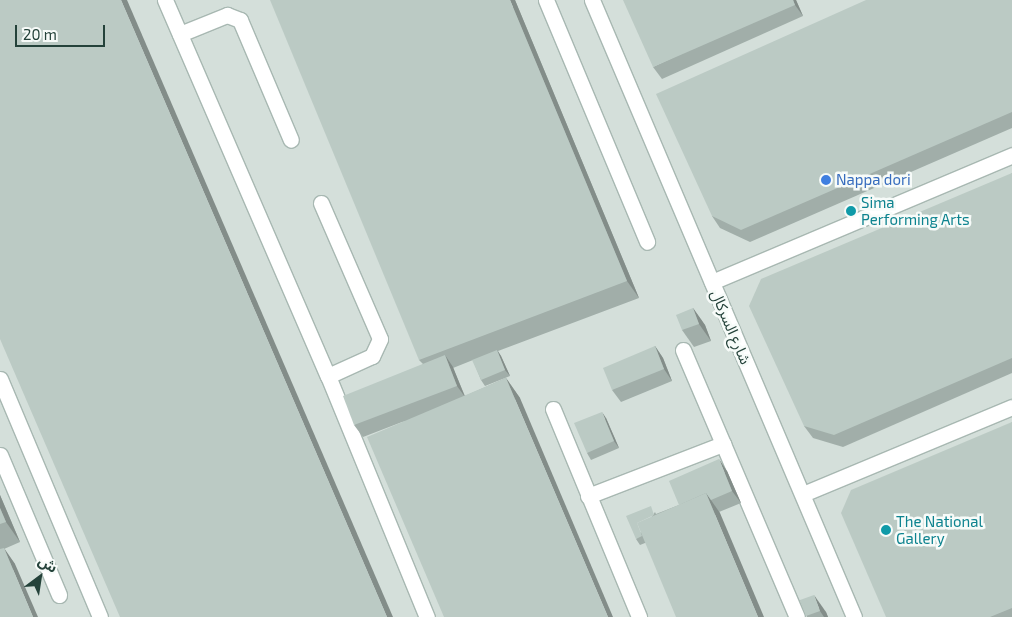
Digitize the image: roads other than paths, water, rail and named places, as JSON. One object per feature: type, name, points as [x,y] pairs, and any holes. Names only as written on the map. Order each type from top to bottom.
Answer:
[{"type":"lane","points":[[165,0],[328,376],[427,617]]},
{"type":"lane","points":[[546,0],[647,242]]},
{"type":"lane","points":[[592,0],[712,282]]},
{"type":"lane","points":[[180,34],[227,14],[240,20],[291,140]]},
{"type":"lane","name":"شارع السركال","points":[[854,617],[712,282],[1012,155]]},
{"type":"lane","points":[[321,203],[380,339],[372,356],[328,376]]},
{"type":"lane","points":[[683,350],[796,617]]},
{"type":"lane","points":[[0,379],[100,617]]},
{"type":"lane","points":[[803,494],[1012,407]]},
{"type":"lane","points":[[553,408],[639,617]]},
{"type":"lane","points":[[588,496],[723,444]]},
{"type":"lane","points":[[0,455],[58,595]]},
{"type":"place","name":"Nappa dori","points":[[826,180]]},
{"type":"place","name":"Sima Performing Arts","points":[[851,211]]},
{"type":"place","name":"The National Gallery","points":[[886,530]]}]
